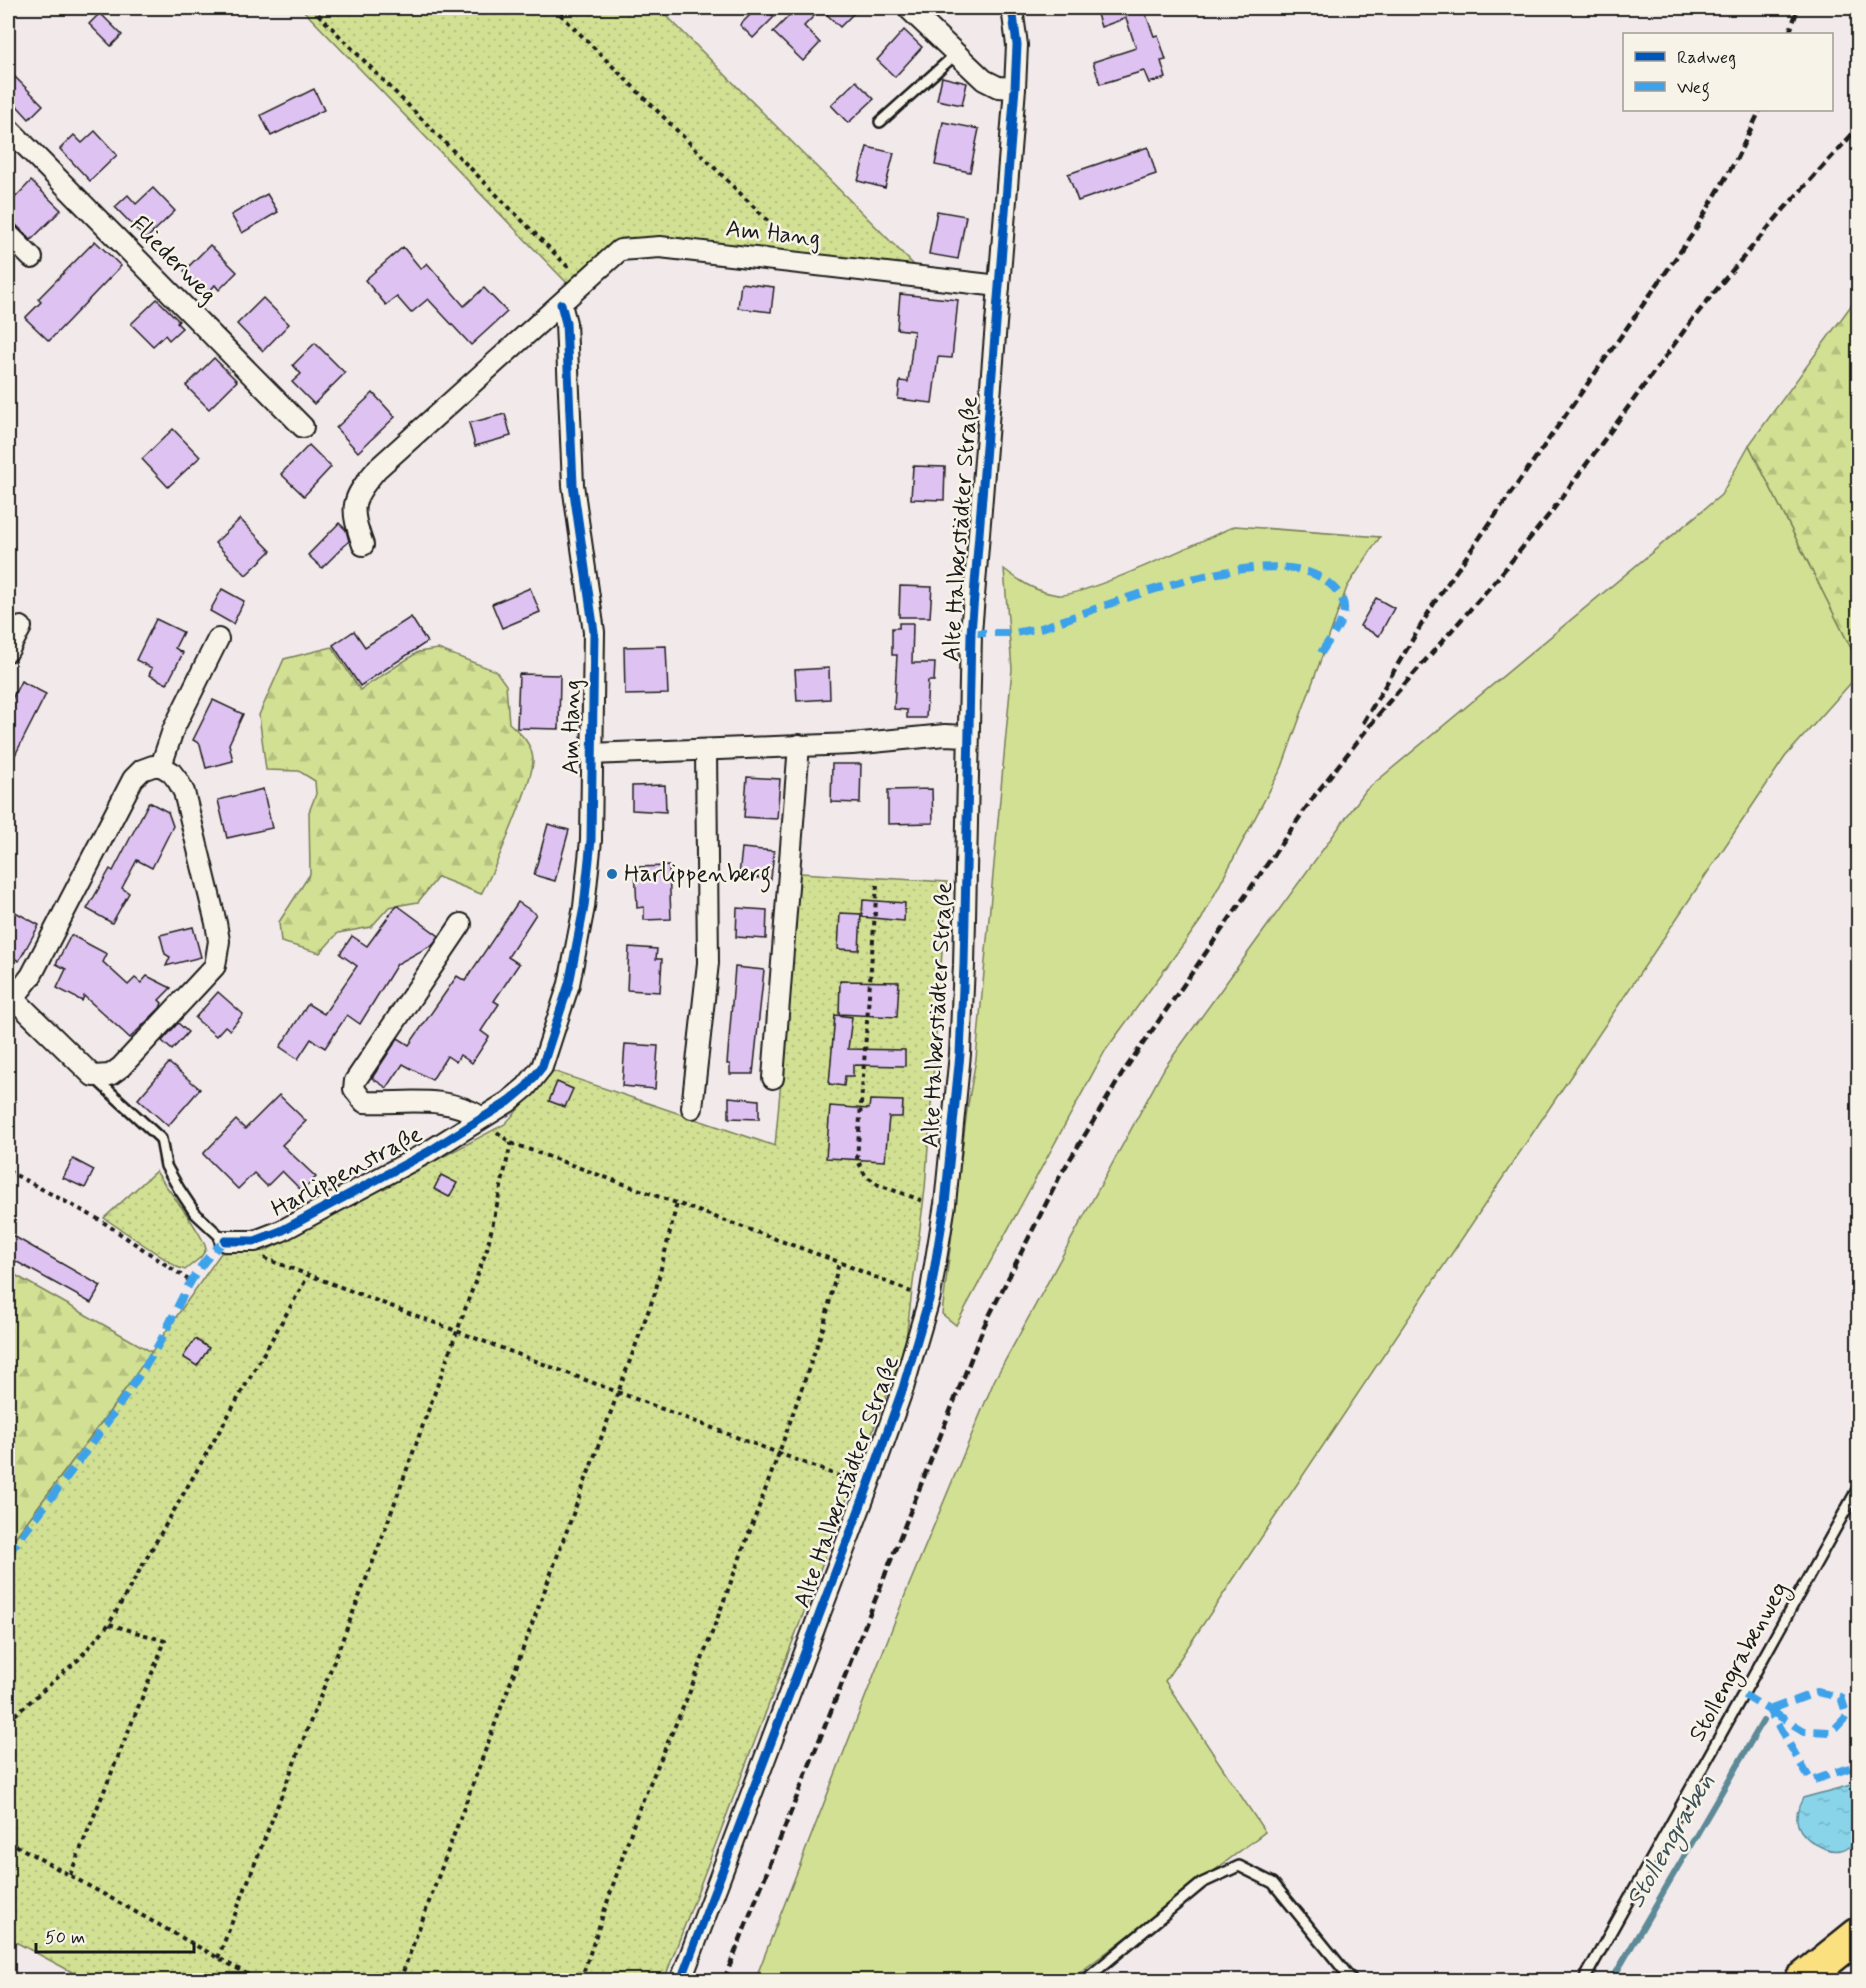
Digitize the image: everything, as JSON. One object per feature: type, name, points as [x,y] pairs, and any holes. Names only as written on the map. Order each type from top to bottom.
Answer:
[{"type":"highway","points":[[1802,1980],[1858,1935]]},
{"type":"street","points":[[908,8],[984,80],[998,87],[1015,88]]},
{"type":"street","name":"Alte Halberstädter Straße","points":[[681,1980],[868,1486],[918,1344],[930,1296],[945,1204],[960,1054],[971,633],[1015,88],[1017,45],[1012,8]]},
{"type":"street","name":"Fliederweg","points":[[8,128],[303,427]]},
{"type":"street","points":[[8,234],[32,258]]},
{"type":"street","name":"Am Hang","points":[[363,546],[353,517],[354,502],[362,486],[376,469],[620,250],[633,247],[660,247],[999,286]]},
{"type":"street","name":"Am Hang","points":[[481,1117],[508,1102],[526,1088],[542,1067],[569,984],[584,907],[591,840],[594,632],[573,485],[566,323],[561,304]]},
{"type":"street","points":[[8,651],[21,627]]},
{"type":"street","points":[[161,766],[172,730],[218,639]]},
{"type":"street","name":"Am Hang","points":[[591,754],[706,751],[967,736]]},
{"type":"street","points":[[773,1078],[799,745]]},
{"type":"street","points":[[692,1108],[708,963],[706,751]]},
{"type":"street","points":[[153,766],[161,766],[171,772],[184,792],[216,923],[219,954],[215,966],[131,1058],[110,1075],[93,1076],[10,996],[31,976],[133,779],[142,770],[153,766]]},
{"type":"street","points":[[461,924],[355,1081],[354,1089],[364,1102],[414,1100],[446,1103],[457,1105],[481,1117]]},
{"type":"street","name":"Harlippenstraße","points":[[225,1241],[255,1241],[281,1231],[428,1152],[481,1117]]},
{"type":"lane","points":[[880,122],[956,54]]},
{"type":"lane","points":[[93,1076],[161,1139],[166,1166],[179,1189],[195,1213],[225,1241]]},
{"type":"lane","name":"Stollengrabenweg","points":[[1584,1980],[1858,1488]]},
{"type":"lane","points":[[1085,1980],[1202,1883],[1239,1866],[1273,1883],[1352,1980]]},
{"type":"path","points":[[312,8],[583,282]]},
{"type":"path","points":[[554,8],[797,249],[800,263]]},
{"type":"path","points":[[877,885],[857,1159],[866,1175],[879,1185],[923,1202],[945,1204]]},
{"type":"path","points":[[481,1117],[510,1143],[838,1262],[912,1292],[930,1296]]},
{"type":"path","points":[[218,1958],[379,1546],[487,1249],[510,1143]]},
{"type":"path","points":[[8,1171],[100,1220],[189,1281]]},
{"type":"path","points":[[400,1980],[616,1392],[655,1293],[677,1203]]},
{"type":"path","points":[[225,1241],[308,1276],[868,1486]]},
{"type":"path","points":[[581,1980],[638,1811],[691,1689],[824,1325],[838,1262]]},
{"type":"path","points":[[8,1720],[79,1659],[109,1623],[308,1276]]},
{"type":"path","points":[[70,1875],[165,1641],[109,1623]]},
{"type":"path","points":[[8,1841],[258,1980]]},
{"type":"green space","points":[[301,8],[659,8],[914,265],[665,238],[624,238],[592,260],[567,283]]},
{"type":"green space","points":[[1858,296],[1858,662],[1749,445]]},
{"type":"green space","points":[[1749,445],[1858,662],[1858,675],[1785,757],[1165,1681],[1265,1832],[1070,1980],[755,1980],[907,1590],[994,1381],[1165,1067],[1366,790],[1721,495]]},
{"type":"green space","points":[[1235,526],[1380,537],[1347,587],[1282,767],[1201,920],[1105,1051],[956,1325],[942,1314],[967,1110],[976,1059],[1012,669],[1004,569],[1043,592],[1058,595],[1071,593],[1116,578]]},
{"type":"green space","points":[[332,647],[360,690],[418,652],[438,649],[496,671],[506,685],[509,723],[528,743],[533,760],[520,806],[481,894],[438,877],[418,902],[389,907],[371,927],[338,933],[320,953],[281,942],[279,922],[310,874],[309,812],[316,794],[315,781],[299,771],[266,770],[259,715],[284,659]]},
{"type":"green space","points":[[800,873],[947,882],[925,1189],[905,1346],[664,1980],[87,1980],[8,1938],[8,1547],[110,1411],[221,1253],[265,1251],[505,1124],[553,1071],[775,1146]]},
{"type":"green space","points":[[156,1171],[192,1222],[206,1249],[201,1257],[185,1270],[104,1218]]},
{"type":"green space","points":[[8,1271],[152,1352],[8,1547]]},
{"type":"water","points":[[1858,1783],[1858,1842],[1846,1849],[1835,1850],[1816,1844],[1805,1836],[1798,1825],[1797,1818],[1803,1798]]},
{"type":"building","points":[[757,8],[765,8],[774,17],[753,38],[740,25]]},
{"type":"building","points":[[797,8],[859,8],[840,27],[821,9],[804,26],[820,43],[803,61],[773,32]]},
{"type":"building","points":[[1095,8],[1149,8],[1150,10],[1145,12],[1154,36],[1158,35],[1166,60],[1161,61],[1166,78],[1149,83],[1144,71],[1100,84],[1093,62],[1136,48],[1126,18],[1101,27]]},
{"type":"building","points":[[100,13],[122,35],[111,46],[89,24]]},
{"type":"building","points":[[904,30],[922,47],[895,77],[877,60]]},
{"type":"building","points":[[8,70],[43,105],[29,119],[8,96]]},
{"type":"building","points":[[942,77],[967,83],[962,105],[937,100]]},
{"type":"building","points":[[856,81],[874,99],[848,123],[831,105]]},
{"type":"building","points":[[314,89],[324,110],[271,136],[261,115]]},
{"type":"building","points":[[943,122],[979,129],[970,172],[935,165]]},
{"type":"building","points":[[95,131],[117,155],[90,181],[60,149],[74,135],[82,143]]},
{"type":"building","points":[[867,147],[894,153],[885,188],[858,181]]},
{"type":"building","points":[[1148,147],[1156,174],[1078,201],[1068,174]]},
{"type":"building","points":[[31,181],[61,210],[31,240],[16,225],[8,222],[8,205]]},
{"type":"building","points":[[153,188],[175,211],[146,239],[115,207],[128,195],[136,204]]},
{"type":"building","points":[[267,194],[278,212],[242,233],[231,215]]},
{"type":"building","points":[[937,211],[966,216],[958,259],[929,254]]},
{"type":"building","points":[[95,241],[121,266],[49,341],[25,318],[41,302],[38,299]]},
{"type":"building","points":[[210,245],[237,272],[219,290],[215,285],[207,294],[184,271]]},
{"type":"building","points":[[403,247],[421,269],[427,263],[464,306],[484,288],[507,312],[471,345],[428,299],[411,313],[397,297],[386,305],[365,280]]},
{"type":"building","points":[[741,283],[774,287],[771,312],[738,308]]},
{"type":"building","points":[[900,294],[958,300],[952,358],[938,357],[932,403],[898,399],[900,381],[908,382],[914,331],[897,329]]},
{"type":"building","points":[[263,298],[289,324],[263,351],[237,324]]},
{"type":"building","points":[[157,299],[179,321],[177,323],[182,328],[169,340],[165,335],[153,346],[131,324]]},
{"type":"building","points":[[315,343],[345,373],[314,404],[292,382],[301,374],[293,365]]},
{"type":"building","points":[[214,358],[237,381],[209,409],[186,386]]},
{"type":"building","points":[[373,393],[395,417],[358,452],[336,428]]},
{"type":"building","points":[[505,414],[511,436],[475,446],[469,423]]},
{"type":"building","points":[[173,429],[200,457],[168,487],[142,459]]},
{"type":"building","points":[[309,445],[331,467],[304,496],[281,474]]},
{"type":"building","points":[[913,466],[945,467],[944,500],[911,499]]},
{"type":"building","points":[[240,519],[271,551],[246,575],[215,543]]},
{"type":"building","points":[[339,523],[346,530],[349,541],[322,568],[308,555]]},
{"type":"building","points":[[900,586],[932,587],[930,617],[899,617]]},
{"type":"building","points":[[530,588],[540,612],[502,628],[492,604]]},
{"type":"building","points":[[222,589],[244,601],[233,624],[210,611]]},
{"type":"building","points":[[1376,598],[1394,608],[1379,636],[1360,626]]},
{"type":"building","points":[[411,617],[427,642],[360,686],[333,645],[354,631],[365,647]]},
{"type":"building","points":[[156,619],[183,632],[175,648],[183,653],[167,684],[149,675],[152,668],[136,660]]},
{"type":"building","points":[[899,623],[913,623],[912,663],[935,663],[934,681],[928,681],[926,718],[907,718],[907,710],[894,709],[897,655],[892,655],[892,628],[899,628]]},
{"type":"building","points":[[666,646],[668,694],[625,695],[624,647]]},
{"type":"building","points":[[829,668],[830,699],[797,701],[795,670]]},
{"type":"building","points":[[519,674],[560,675],[559,729],[517,728]]},
{"type":"building","points":[[21,681],[46,694],[8,769],[8,707]]},
{"type":"building","points":[[213,700],[243,714],[229,744],[233,761],[206,768],[200,744],[193,740]]},
{"type":"building","points":[[832,764],[861,764],[860,803],[831,802]]},
{"type":"building","points":[[747,777],[780,779],[777,819],[744,817]]},
{"type":"building","points":[[665,785],[666,812],[632,810],[632,786]]},
{"type":"building","points":[[263,789],[272,828],[227,838],[218,800]]},
{"type":"building","points":[[932,789],[933,823],[888,824],[888,790]]},
{"type":"building","points":[[149,802],[168,812],[173,826],[152,868],[137,860],[122,888],[129,893],[112,923],[87,909],[110,869],[113,871]]},
{"type":"building","points":[[548,824],[569,830],[555,881],[534,875]]},
{"type":"building","points":[[742,848],[774,851],[771,879],[739,876]]},
{"type":"building","points":[[669,866],[671,919],[644,920],[644,907],[637,908],[635,867]]},
{"type":"building","points":[[863,900],[905,903],[904,921],[862,917]]},
{"type":"building","points":[[518,902],[536,914],[508,957],[519,964],[494,1001],[499,1004],[481,1031],[489,1037],[472,1063],[460,1055],[456,1062],[447,1056],[432,1080],[403,1064],[387,1088],[372,1078],[398,1038],[409,1045],[457,976],[465,981]]},
{"type":"building","points":[[397,905],[439,936],[432,945],[397,964],[360,1024],[347,1015],[325,1048],[311,1039],[298,1059],[280,1047],[308,1004],[324,1014],[357,966],[340,954],[352,936],[367,946]]},
{"type":"building","points":[[8,908],[39,925],[19,961],[8,955]]},
{"type":"building","points":[[737,908],[767,910],[766,939],[736,937]]},
{"type":"building","points":[[840,913],[861,914],[859,950],[838,949]]},
{"type":"building","points":[[193,927],[201,957],[166,966],[170,957],[165,954],[160,935]]},
{"type":"building","points":[[71,935],[107,954],[103,962],[128,985],[135,978],[141,983],[147,976],[171,988],[159,1000],[162,1003],[160,1008],[130,1038],[84,996],[82,1001],[57,988],[66,969],[56,964]]},
{"type":"building","points":[[629,947],[657,949],[656,959],[662,959],[660,992],[627,990]]},
{"type":"building","points":[[735,967],[764,970],[753,1074],[730,1074],[730,1064],[727,1064]]},
{"type":"building","points":[[840,981],[899,982],[897,1017],[839,1014]]},
{"type":"building","points":[[218,992],[243,1014],[230,1030],[225,1026],[216,1036],[195,1018]]},
{"type":"building","points":[[835,1015],[852,1017],[848,1049],[905,1050],[905,1066],[853,1065],[853,1076],[845,1076],[844,1086],[829,1084]]},
{"type":"building","points":[[178,1023],[188,1032],[172,1050],[162,1041]]},
{"type":"building","points":[[625,1044],[658,1046],[655,1089],[622,1086]]},
{"type":"building","points":[[169,1063],[200,1089],[168,1126],[138,1099]]},
{"type":"building","points":[[557,1082],[573,1089],[565,1107],[549,1101]]},
{"type":"building","points":[[279,1095],[306,1121],[282,1145],[316,1177],[302,1191],[282,1171],[267,1186],[254,1173],[238,1189],[203,1154],[236,1120],[245,1129]]},
{"type":"building","points":[[729,1097],[759,1100],[759,1119],[729,1118]]},
{"type":"building","points":[[870,1100],[903,1101],[902,1117],[889,1117],[885,1161],[826,1158],[830,1106],[869,1109]]},
{"type":"building","points":[[73,1159],[94,1170],[85,1188],[63,1178]]},
{"type":"building","points":[[441,1175],[457,1183],[449,1197],[434,1189]]},
{"type":"building","points":[[8,1233],[101,1286],[91,1303],[8,1257]]},
{"type":"building","points":[[195,1339],[209,1348],[197,1366],[183,1357]]},
{"type":"waterway","name":"Stollengraben","points":[[1612,1980],[1763,1721]]},
{"type":"railway","points":[[1789,33],[1798,8]]},
{"type":"railway","points":[[1363,723],[1436,600],[1694,232],[1736,160],[1760,111]]},
{"type":"railway","points":[[724,1980],[984,1326],[1061,1174],[1124,1071],[1315,795],[1387,704],[1497,579],[1552,511],[1692,320],[1725,279],[1784,209],[1858,128]]},
{"type":"marked path","points":[[971,633],[1014,633],[1041,628],[1186,581],[1227,571],[1266,567],[1300,570],[1326,581],[1342,599],[1343,616],[1321,653]]},
{"type":"marked path","points":[[8,1554],[117,1407],[160,1342],[191,1281],[212,1253],[225,1241]]},
{"type":"marked path","points":[[1817,1692],[1841,1697],[1847,1716],[1832,1732],[1804,1731],[1769,1710],[1817,1692]]},
{"type":"marked path","points":[[1744,1695],[1769,1710],[1811,1781],[1858,1765]]},
{"type":"cycle path","points":[[681,1980],[868,1486],[903,1388],[930,1296],[945,1204],[960,1054],[971,633],[1015,88],[1017,45],[1012,8]]},
{"type":"cycle path","points":[[225,1241],[255,1241],[281,1231],[428,1152],[508,1102],[526,1087],[542,1067],[569,984],[584,907],[591,840],[594,632],[573,485],[566,323],[561,304]]},
{"type":"place","name":"Harlippenberg","points":[[612,874]]}]
